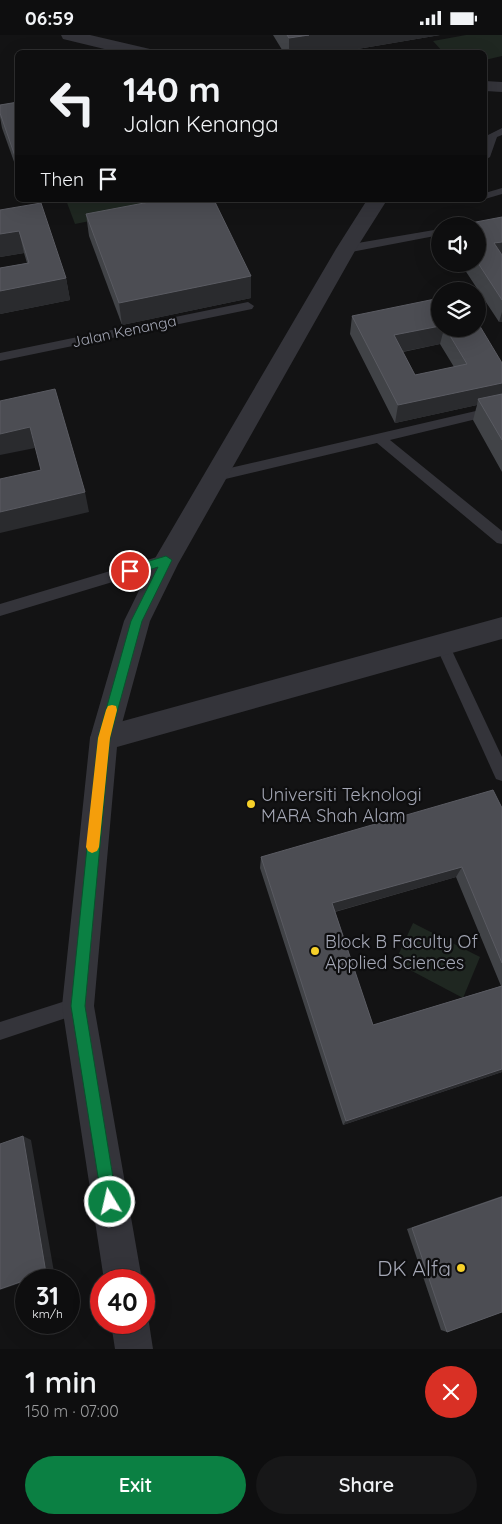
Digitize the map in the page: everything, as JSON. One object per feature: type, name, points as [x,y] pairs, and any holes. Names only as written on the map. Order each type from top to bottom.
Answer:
[{"type":"street","points":[[70,35],[132,50]]},
{"type":"street","points":[[487,86],[502,87]]},
{"type":"street","points":[[121,1269],[78,1006],[104,738],[136,621],[166,560],[217,476],[346,249],[376,202]]},
{"type":"street","points":[[104,738],[502,629]]},
{"type":"street","points":[[132,1334],[134,1349]]},
{"type":"lane","points":[[487,152],[493,135],[502,131]]},
{"type":"lane","points":[[487,195],[502,191]]},
{"type":"lane","points":[[346,249],[431,235]]},
{"type":"lane","name":"Jalan Kenanga","points":[[0,357],[248,306]]},
{"type":"lane","points":[[217,476],[498,410]]},
{"type":"lane","points":[[378,437],[502,539]]},
{"type":"lane","points":[[0,610],[166,560]]},
{"type":"lane","points":[[442,644],[502,774]]},
{"type":"lane","points":[[0,1031],[78,1006]]},
{"type":"shaded area","points":[[466,35],[502,35],[502,56],[487,60],[487,50],[441,50],[433,41]]},
{"type":"shaded area","points":[[67,202],[184,202],[75,224]]},
{"type":"shaded area","points":[[413,923],[480,957],[463,998],[395,962]]},
{"type":"building","points":[[287,35],[309,35],[289,38]]},
{"type":"building","points":[[15,102],[15,156],[0,113],[0,105]]},
{"type":"building","points":[[149,202],[215,202],[251,276],[119,303],[86,214]]},
{"type":"building","points":[[41,203],[66,278],[0,291],[0,268],[29,263],[19,231],[0,234],[0,210]]},
{"type":"building","points":[[502,217],[502,242],[494,243],[502,255],[502,300],[484,272],[486,272],[486,220]]},
{"type":"building","points":[[431,300],[431,328],[394,335],[415,375],[467,364],[451,337],[486,336],[502,363],[502,383],[398,405],[352,316]]},
{"type":"building","points":[[55,389],[85,492],[0,512],[0,479],[41,470],[30,427],[0,434],[0,401]]},
{"type":"building","points":[[502,394],[502,440],[478,399]]},
{"type":"building","name":"Block B Faculty Of Applied Sciences","points":[[493,790],[502,808],[502,963],[462,867],[332,903],[373,1025],[502,986],[502,1069],[346,1121],[261,857]]},
{"type":"building","points":[[23,1136],[45,1269],[15,1269],[15,1284],[0,1289],[0,1144]]},
{"type":"building","name":"DK Alfa","points":[[502,1197],[502,1312],[447,1332],[412,1228]]},
{"type":"slow traffic","points":[[92,847],[104,738],[112,710]]},
{"type":"place","name":"Universiti Teknologi MARA Shah Alam","points":[[251,804]]},
{"type":"place","name":"Block B Faculty Of Applied Sciences","points":[[315,951]]},
{"type":"place","name":"DK Alfa","points":[[461,1268]]},
{"type":"route","points":[[110,1202],[78,1006],[104,738],[136,621],[166,560],[130,571]]}]
